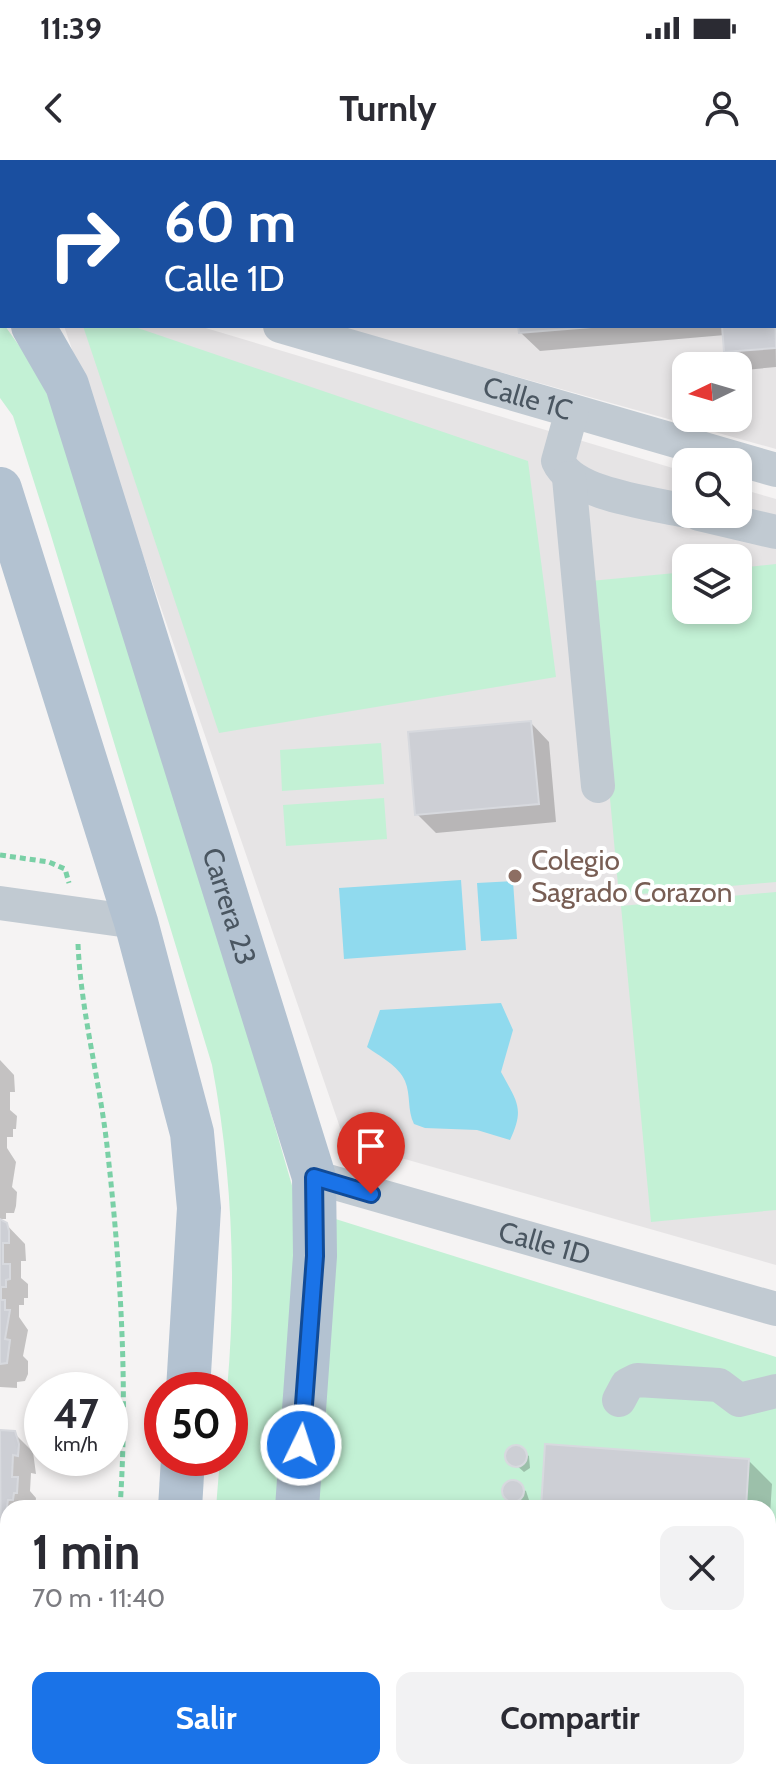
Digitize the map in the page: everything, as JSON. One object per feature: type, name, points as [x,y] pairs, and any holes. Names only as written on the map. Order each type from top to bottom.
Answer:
[{"type":"main road","name":"Carrera 23","points":[[34,328],[67,385],[314,1177],[315,1256],[298,1500]]},
{"type":"main road","points":[[0,489],[136,922],[192,1133],[199,1208],[189,1372]]},
{"type":"main road","points":[[180,1500],[182,1476]]},
{"type":"street","name":"Calle 1C","points":[[287,328],[776,470]]},
{"type":"street","points":[[572,411],[558,461],[569,478],[598,786]]},
{"type":"street","points":[[569,478],[588,487],[672,508]]},
{"type":"street","points":[[752,526],[776,532]]},
{"type":"street","points":[[0,903],[136,922]]},
{"type":"street","name":"Calle 1D","points":[[314,1177],[776,1309]]},
{"type":"street","points":[[619,1400],[627,1385],[637,1380],[719,1385],[739,1400],[776,1391]]},
{"type":"path","points":[[0,855],[49,862],[65,869],[76,914],[79,973],[108,1154],[121,1331],[124,1448],[121,1500]]},
{"type":"shaded area","name":"Colegio Sagrado Corazon","points":[[65,328],[206,328],[672,468],[672,528],[752,528],[752,492],[776,499],[776,1265],[345,1142]]},
{"type":"shaded area","points":[[342,328],[776,328],[776,449],[715,432],[752,432],[752,352],[672,352],[672,420]]},
{"type":"green space","points":[[0,328],[6,328],[33,365],[49,398],[234,985],[293,1189],[302,1308],[287,1500],[217,1500],[219,1476],[248,1476],[248,1372],[228,1372],[232,1309],[231,1227],[224,1145],[212,1065],[13,416],[0,398]]},
{"type":"green space","points":[[84,328],[138,328],[528,461],[556,677],[219,733]]},
{"type":"green space","points":[[776,564],[776,882],[619,896],[590,581],[672,573],[672,624],[752,624],[752,567]]},
{"type":"green space","points":[[381,743],[384,784],[282,791],[280,750]]},
{"type":"green space","points":[[384,798],[387,839],[286,846],[283,805]]},
{"type":"green space","points":[[776,892],[776,1210],[651,1222],[621,906]]},
{"type":"green space","points":[[326,1216],[776,1357],[776,1500],[308,1500]]},
{"type":"water","points":[[461,880],[466,950],[344,959],[339,888]]},
{"type":"water","points":[[513,881],[517,939],[481,941],[477,883]]},
{"type":"water","points":[[501,1003],[513,1030],[501,1072],[518,1112],[510,1140],[477,1130],[425,1128],[414,1124],[407,1086],[402,1076],[394,1066],[367,1047],[380,1010]]},
{"type":"building","points":[[518,328],[580,328],[519,333]]},
{"type":"building","points":[[722,328],[776,328],[776,348],[724,352]]},
{"type":"building","points":[[531,721],[539,804],[415,815],[408,732]]},
{"type":"building","points":[[0,1219],[7,1223],[9,1231],[9,1243],[3,1243],[3,1264],[10,1264],[10,1279],[6,1280],[6,1287],[1,1287],[1,1300],[5,1300],[5,1310],[10,1310],[5,1339],[10,1340],[7,1363],[0,1364]]},
{"type":"building","points":[[0,1430],[15,1431],[19,1444],[18,1456],[13,1455],[12,1477],[18,1477],[17,1493],[14,1493],[13,1500],[0,1500]]},
{"type":"building","points":[[545,1444],[749,1459],[746,1500],[542,1500]]},
{"type":"building","points":[[516,1445],[524,1448],[527,1456],[524,1464],[516,1467],[508,1464],[505,1456],[508,1448]]},
{"type":"building","points":[[513,1480],[523,1487],[521,1499],[505,1499],[502,1491],[505,1483]]},
{"type":"place","name":"Colegio Sagrado Corazon","points":[[515,876]]},
{"type":"route","points":[[301,1445],[315,1256],[314,1177],[371,1194]]}]
